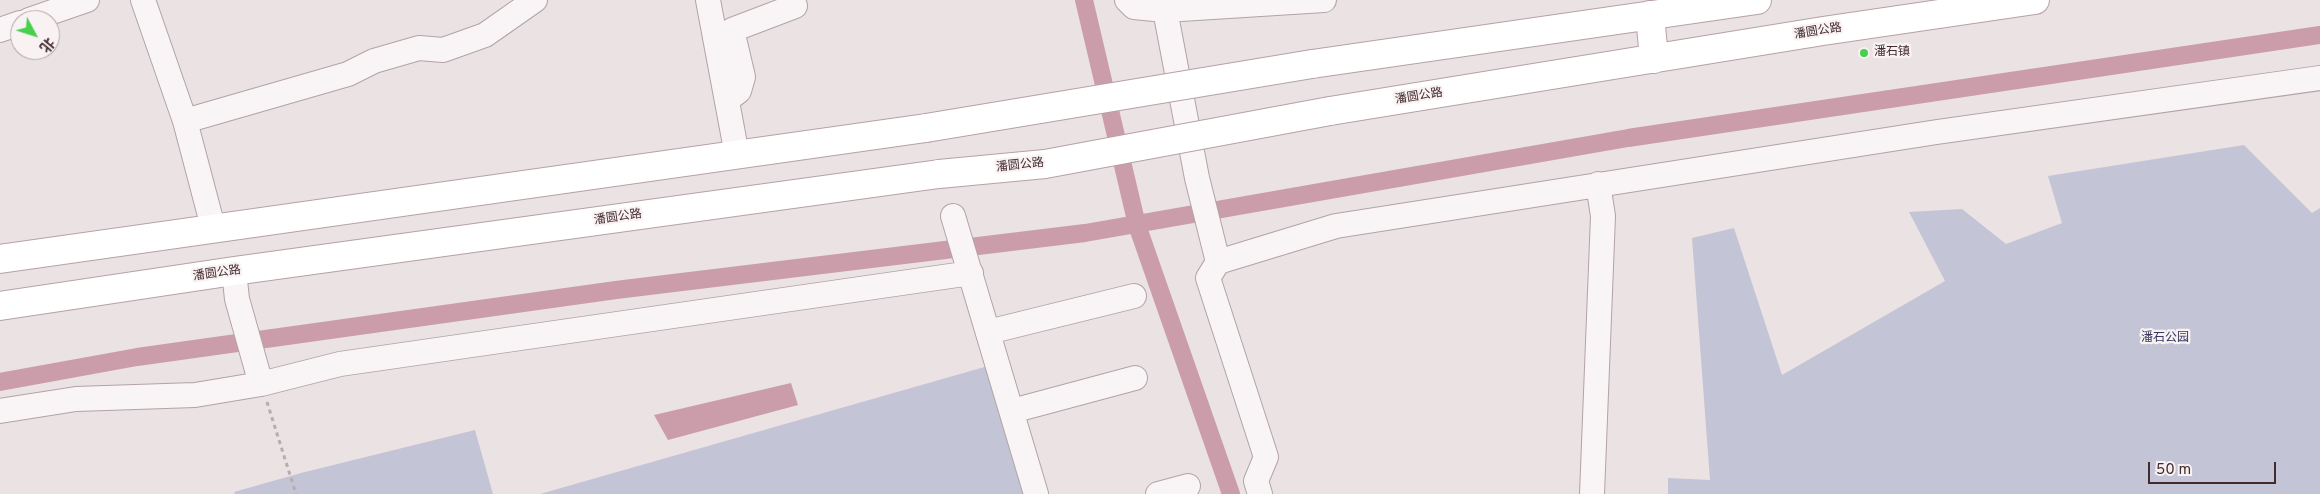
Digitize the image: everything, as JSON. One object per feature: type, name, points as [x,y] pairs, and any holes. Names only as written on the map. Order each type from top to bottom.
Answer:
[{"type":"main road","points":[[0,259],[213,227],[926,128],[1648,8],[1757,0]]},
{"type":"main road","name":"潘圆公路","points":[[0,306],[234,271],[939,174],[1045,164],[1330,111],[1824,31],[2035,0]]},
{"type":"main road","points":[[1648,8],[1654,60]]},
{"type":"street","points":[[58,10],[87,0]]},
{"type":"street","points":[[143,0],[185,121],[213,227]]},
{"type":"street","points":[[185,121],[348,74],[374,61],[419,48],[443,50],[485,34],[535,0]]},
{"type":"street","points":[[708,0],[736,154]]},
{"type":"street","points":[[1127,0],[1134,7],[1165,10],[1324,0]]},
{"type":"street","points":[[727,100],[739,91],[743,77],[732,30],[795,6]]},
{"type":"street","points":[[1165,10],[1197,178],[1216,256],[1208,278],[1266,457],[1256,480],[1260,494]]},
{"type":"street","points":[[1216,256],[1336,226],[1937,132],[2320,78]]},
{"type":"street","points":[[1592,494],[1603,216],[1598,184]]},
{"type":"street","points":[[953,216],[1036,494]]},
{"type":"street","points":[[0,411],[76,399],[194,395],[340,364],[970,269]]},
{"type":"street","points":[[234,271],[237,299],[260,381]]},
{"type":"street","points":[[988,332],[1134,296]]},
{"type":"street","points":[[1012,411],[1135,378]]},
{"type":"street","points":[[1158,494],[1188,486]]},
{"type":"path","points":[[260,381],[296,494]]},
{"type":"green space","name":"潘石公园","points":[[2244,145],[2312,213],[2320,208],[2320,494],[1668,494],[1668,478],[1710,480],[1692,238],[1734,228],[1782,375],[1945,281],[1909,212],[1962,209],[2006,244],[2062,223],[2048,176]]},
{"type":"green space","points":[[995,364],[1033,494],[540,494]]},
{"type":"green space","points":[[475,430],[493,494],[235,494],[234,492],[301,473]]},
{"type":"shaded area","points":[[791,383],[798,405],[668,440],[654,415]]},
{"type":"waterway","points":[[1084,0],[1137,225],[1231,494]]},
{"type":"waterway","points":[[0,382],[137,357],[616,290],[1085,233],[1628,138],[2320,35]]},
{"type":"place","name":"潘石镇","points":[[1864,53]]}]
